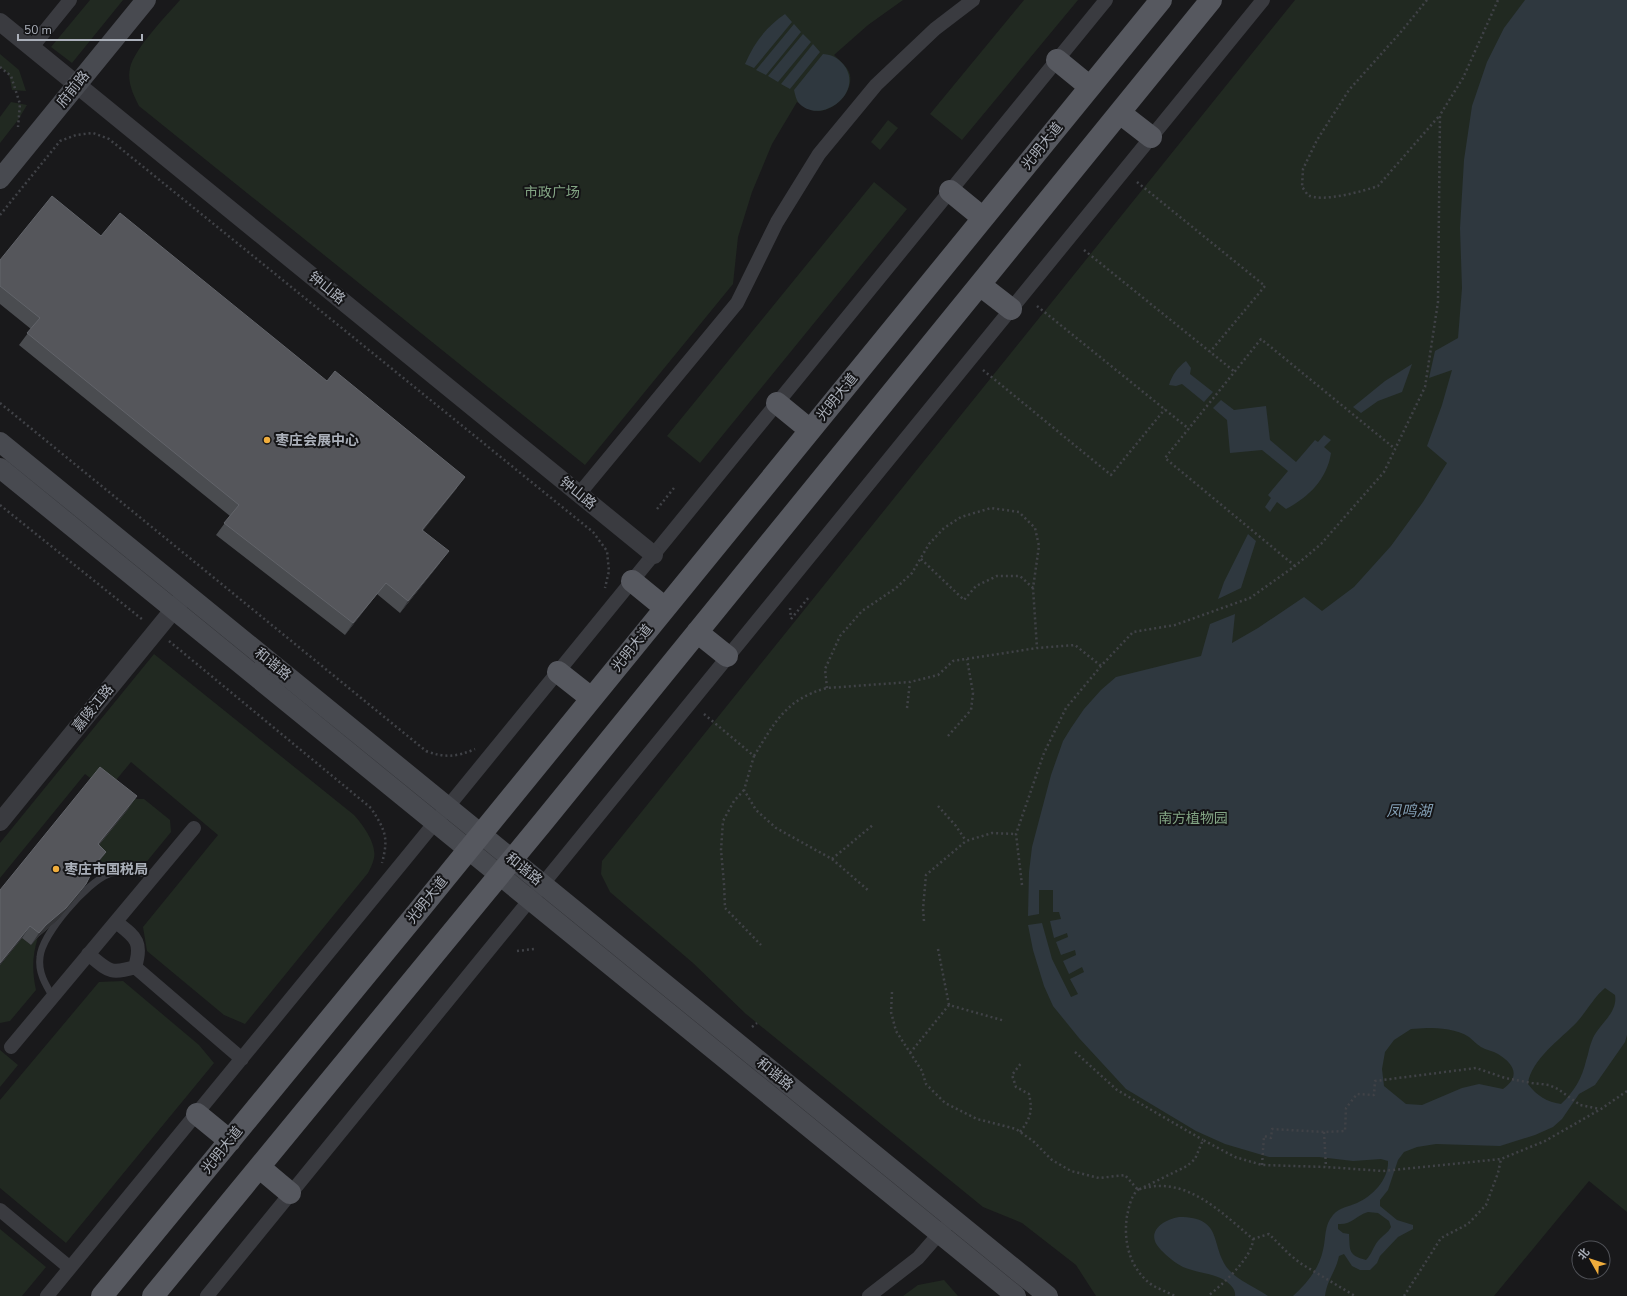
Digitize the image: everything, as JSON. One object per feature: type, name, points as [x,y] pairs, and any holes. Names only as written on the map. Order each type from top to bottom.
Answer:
[{"type":"main road","name":"府前路","points":[[0,179],[146,0]]},
{"type":"main road","name":"光明大道","points":[[102,1296],[1161,0]]},
{"type":"main road","points":[[153,1296],[506,867],[1211,0]]},
{"type":"main road","points":[[1057,60],[1090,87]]},
{"type":"main road","points":[[1120,113],[1151,137]]},
{"type":"main road","points":[[950,191],[983,218]]},
{"type":"main road","points":[[980,285],[1011,309]]},
{"type":"main road","points":[[777,403],[810,430]]},
{"type":"main road","name":"和谐路","points":[[0,442],[448,807],[474,842]]},
{"type":"main road","name":"和谐路","points":[[0,468],[435,823],[474,842],[506,867],[542,884],[1048,1296]]},
{"type":"main road","points":[[632,581],[665,608]]},
{"type":"main road","points":[[697,632],[727,656]]},
{"type":"main road","points":[[558,672],[591,698]]},
{"type":"main road","name":"和谐路","points":[[506,867],[529,899],[1016,1296]]},
{"type":"main road","points":[[197,1114],[230,1141]]},
{"type":"main road","points":[[259,1167],[290,1194]]},
{"type":"street","points":[[32,47],[70,0]]},
{"type":"street","points":[[579,494],[737,302],[777,222],[819,154],[876,85],[935,29],[973,0]]},
{"type":"street","points":[[47,1296],[1106,0]]},
{"type":"street","points":[[207,1296],[1263,0]]},
{"type":"street","name":"钟山路","points":[[0,22],[654,555]]},
{"type":"street","name":"嘉陵江路","points":[[0,822],[186,594]]},
{"type":"street","points":[[11,1047],[194,828]]},
{"type":"street","points":[[116,922],[135,937],[139,953],[135,967]]},
{"type":"street","points":[[88,954],[108,970],[120,972],[135,967]]},
{"type":"street","points":[[135,967],[242,1058]]},
{"type":"street","points":[[0,1210],[70,1268]]},
{"type":"street","points":[[869,1296],[918,1258],[952,1218]]},
{"type":"lane","points":[[53,997],[42,977],[40,956],[47,936],[57,923],[93,883],[108,874],[127,870],[154,876]]},
{"type":"path","points":[[1427,0],[1400,33],[1349,90],[1317,140],[1303,169],[1302,187],[1308,195],[1321,198],[1363,192],[1378,186],[1440,115],[1463,78],[1498,0]]},
{"type":"path","points":[[0,66],[11,76],[20,104],[18,129]]},
{"type":"path","points":[[1022,885],[1016,834],[1044,753],[1066,708],[1101,666],[1133,632],[1175,625],[1250,598],[1295,566],[1322,544],[1384,472],[1394,448],[1425,387],[1438,302],[1440,115]]},
{"type":"path","points":[[0,215],[60,142],[76,135],[93,133],[109,139],[593,532],[607,551],[609,571],[605,590]]},
{"type":"path","points":[[1137,182],[1266,286],[1210,352]]},
{"type":"path","points":[[1084,250],[1235,372]]},
{"type":"path","points":[[1038,306],[1188,429]]},
{"type":"path","points":[[1295,566],[1164,458],[1261,339],[1394,448]]},
{"type":"path","points":[[983,370],[1111,474],[1165,409]]},
{"type":"path","points":[[0,403],[426,751],[438,755],[450,756],[474,749],[480,743]]},
{"type":"path","points":[[656,509],[674,488]]},
{"type":"path","points":[[0,505],[156,630],[371,808]]},
{"type":"path","points":[[827,688],[825,669],[840,636],[862,611],[896,588],[912,574],[929,544],[944,528],[961,517],[991,508],[1019,512],[1035,528],[1039,546],[1033,588],[1038,648]]},
{"type":"path","points":[[921,559],[964,600],[976,586],[997,576],[1020,576],[1033,588]]},
{"type":"path","points":[[790,608],[791,619],[809,597]]},
{"type":"path","points":[[761,945],[725,908],[721,850],[723,821],[734,801],[744,790],[754,756],[777,719],[793,703],[814,692],[827,688],[910,682],[938,675],[953,661],[1038,648],[1075,645],[1101,666]]},
{"type":"path","points":[[948,736],[971,710],[973,693],[967,659]]},
{"type":"path","points":[[907,708],[910,682]]},
{"type":"path","points":[[704,714],[754,756]]},
{"type":"path","points":[[744,790],[756,810],[776,828],[832,859],[869,891]]},
{"type":"path","points":[[938,806],[956,826],[966,841]]},
{"type":"path","points":[[832,859],[874,824]]},
{"type":"path","points":[[924,921],[923,909],[926,875],[966,841],[992,833],[1016,834]]},
{"type":"path","points":[[517,951],[534,949]]},
{"type":"path","points":[[938,949],[949,1005]]},
{"type":"path","points":[[892,992],[891,1012],[896,1030],[922,1071],[926,1084],[945,1103],[977,1119],[1016,1129],[1033,1141],[1052,1160],[1071,1171],[1099,1178],[1125,1175],[1138,1190]]},
{"type":"path","points":[[949,1005],[1005,1022]]},
{"type":"path","points":[[910,1053],[949,1005]]},
{"type":"path","points":[[752,1027],[757,1023]]},
{"type":"path","points":[[1075,1052],[1117,1090],[1203,1140],[1235,1156],[1262,1165],[1383,1171],[1501,1158],[1545,1141],[1601,1109],[1627,1091]]},
{"type":"path","points":[[1020,1132],[1029,1120],[1032,1106],[1030,1094],[1016,1087],[1012,1074],[1022,1062]]},
{"type":"path","points":[[1262,1165],[1264,1136],[1271,1138],[1272,1129],[1324,1132],[1345,1131],[1346,1108],[1357,1094],[1374,1095],[1375,1081],[1476,1068],[1505,1078],[1549,1085],[1558,1089],[1580,1105],[1601,1109]]},
{"type":"path","points":[[1324,1132],[1326,1167]]},
{"type":"path","points":[[1174,1296],[1152,1285],[1136,1268],[1127,1247],[1126,1225],[1128,1209],[1131,1199],[1138,1190],[1187,1166],[1195,1159],[1203,1140]]},
{"type":"path","points":[[1404,1296],[1441,1238],[1468,1224],[1486,1205],[1498,1173],[1501,1158]]},
{"type":"path","points":[[1138,1190],[1153,1186],[1173,1186],[1188,1191],[1208,1202],[1253,1239]]},
{"type":"path","points":[[1253,1239],[1269,1234],[1289,1254],[1309,1269],[1355,1296]]},
{"type":"path","points":[[1208,1296],[1236,1269],[1253,1246],[1253,1239]]},
{"type":"green space","points":[[90,0],[123,0],[72,63],[51,47]]},
{"type":"green space","name":"市政广场","points":[[180,0],[903,0],[868,25],[834,55],[846,67],[850,75],[849,88],[842,99],[832,107],[820,111],[811,110],[797,102],[772,144],[752,192],[738,237],[733,284],[585,465],[139,106],[129,78],[133,60],[144,42]]},
{"type":"green space","points":[[1024,0],[1078,0],[962,140],[930,114]]},
{"type":"green space","name":"南方植物园","points":[[1295,0],[1627,0],[1627,1212],[1589,1181],[1494,1296],[1096,1296],[1076,1265],[1022,1223],[983,1207],[746,1014],[693,963],[610,892],[601,874],[602,861]]},
{"type":"green space","points":[[0,54],[19,70],[26,91],[12,90],[9,74],[0,67]]},
{"type":"green space","points":[[11,102],[27,105],[18,120],[0,143],[0,117]]},
{"type":"green space","points":[[888,120],[898,128],[880,150],[871,142]]},
{"type":"green space","points":[[874,182],[907,209],[700,463],[667,436]]},
{"type":"green space","points":[[154,654],[354,815],[365,829],[373,847],[374,858],[368,873],[245,1024],[224,1015],[147,951],[143,927],[218,835],[131,762],[107,791],[85,774],[0,878],[0,843]]},
{"type":"green space","points":[[135,799],[144,799],[170,820],[171,832],[144,865],[130,864],[109,866],[89,874],[90,856],[127,806]]},
{"type":"green space","points":[[38,937],[33,964],[36,990],[10,1021],[0,1023],[0,965],[22,938],[31,945]]},
{"type":"green space","points":[[123,981],[199,1045],[214,1063],[66,1243],[0,1188],[0,1100],[99,982]]},
{"type":"green space","points":[[0,1050],[18,1065],[0,1087]]},
{"type":"green space","points":[[0,1229],[46,1267],[22,1296],[0,1296]]},
{"type":"green space","points":[[944,1280],[958,1296],[903,1296],[918,1285]]},
{"type":"water","name":"凤鸣湖","points":[[1525,0],[1627,0],[1627,1035],[1625,1042],[1595,1085],[1579,1094],[1562,1119],[1553,1127],[1535,1135],[1500,1146],[1436,1144],[1417,1147],[1404,1152],[1398,1160],[1388,1190],[1380,1200],[1380,1206],[1397,1220],[1413,1225],[1413,1229],[1398,1237],[1380,1256],[1377,1263],[1370,1270],[1360,1270],[1352,1266],[1344,1254],[1339,1256],[1325,1296],[1293,1296],[1308,1281],[1319,1263],[1330,1219],[1338,1210],[1363,1200],[1379,1186],[1386,1174],[1388,1161],[1381,1159],[1353,1161],[1319,1157],[1269,1157],[1225,1144],[1196,1131],[1126,1089],[1079,1038],[1053,1006],[1044,986],[1033,950],[1028,925],[1042,923],[1052,959],[1071,997],[1078,994],[1070,979],[1084,972],[1082,967],[1069,974],[1063,961],[1076,955],[1075,950],[1061,955],[1056,942],[1068,937],[1067,933],[1054,938],[1050,921],[1061,919],[1059,912],[1053,912],[1053,890],[1039,890],[1039,914],[1028,916],[1029,872],[1032,847],[1051,775],[1063,741],[1084,709],[1101,690],[1116,677],[1201,656],[1210,624],[1235,614],[1232,643],[1258,628],[1304,597],[1322,611],[1354,587],[1391,546],[1423,502],[1447,463],[1427,446],[1442,405],[1452,370],[1429,378],[1435,351],[1458,338],[1462,288],[1460,228],[1464,160],[1472,106],[1487,62],[1504,28]],"holes":[[[1605,988],[1615,995],[1614,1007],[1593,1038],[1580,1079],[1570,1095],[1561,1104],[1551,1102],[1543,1098],[1528,1084],[1530,1075],[1535,1066],[1548,1050],[1577,1022]],[[1411,1029],[1443,1029],[1464,1034],[1481,1047],[1504,1058],[1511,1066],[1514,1075],[1509,1084],[1503,1089],[1479,1084],[1462,1088],[1422,1105],[1406,1104],[1384,1086],[1382,1069],[1385,1052],[1394,1040]],[[1368,1212],[1378,1213],[1389,1221],[1391,1227],[1378,1241],[1366,1260],[1351,1252],[1349,1234],[1343,1233],[1338,1229],[1338,1224],[1350,1222]]]},
{"type":"water","points":[[785,14],[792,22],[754,68],[745,64],[752,49],[761,36],[772,24]]},
{"type":"water","points":[[794,24],[801,32],[766,75],[756,70]]},
{"type":"water","points":[[803,34],[811,42],[778,82],[768,76]]},
{"type":"water","points":[[813,44],[820,52],[790,89],[781,84]]},
{"type":"water","points":[[823,54],[834,56],[846,68],[849,78],[848,88],[843,97],[836,104],[826,109],[816,111],[806,109],[798,102],[794,90]]},
{"type":"water","points":[[1186,361],[1191,368],[1190,374],[1213,392],[1204,402],[1182,384],[1176,386],[1169,385],[1180,366]]},
{"type":"water","points":[[1412,364],[1402,392],[1378,401],[1361,413],[1353,407],[1385,381]]},
{"type":"water","points":[[1221,400],[1234,410],[1266,406],[1270,440],[1296,462],[1315,440],[1318,442],[1324,435],[1331,440],[1324,447],[1331,453],[1329,462],[1326,471],[1316,486],[1302,499],[1286,509],[1277,502],[1270,512],[1265,507],[1271,498],[1268,495],[1288,471],[1262,450],[1230,453],[1227,420],[1213,408]]},
{"type":"water","points":[[1248,534],[1256,541],[1241,588],[1218,599],[1224,582]]},
{"type":"water","points":[[1179,1217],[1194,1218],[1210,1227],[1214,1234],[1219,1252],[1229,1270],[1242,1281],[1268,1296],[1235,1296],[1234,1290],[1231,1286],[1221,1278],[1183,1267],[1166,1255],[1156,1244],[1154,1238],[1155,1233],[1161,1224]]},
{"type":"building","name":"枣庄会展中心","points":[[52,196],[101,236],[120,213],[327,381],[335,371],[465,477],[422,530],[449,551],[408,601],[386,583],[353,623],[224,523],[239,505],[27,333],[40,318],[0,286],[0,260]]},
{"type":"building","name":"枣庄市国税局","points":[[100,767],[137,796],[98,844],[106,852],[97,862],[86,884],[66,908],[39,933],[30,926],[0,963],[0,890]]},
{"type":"place","name":"枣庄会展中心","points":[[267,440]]},
{"type":"place","name":"枣庄市国税局","points":[[56,869]]}]
